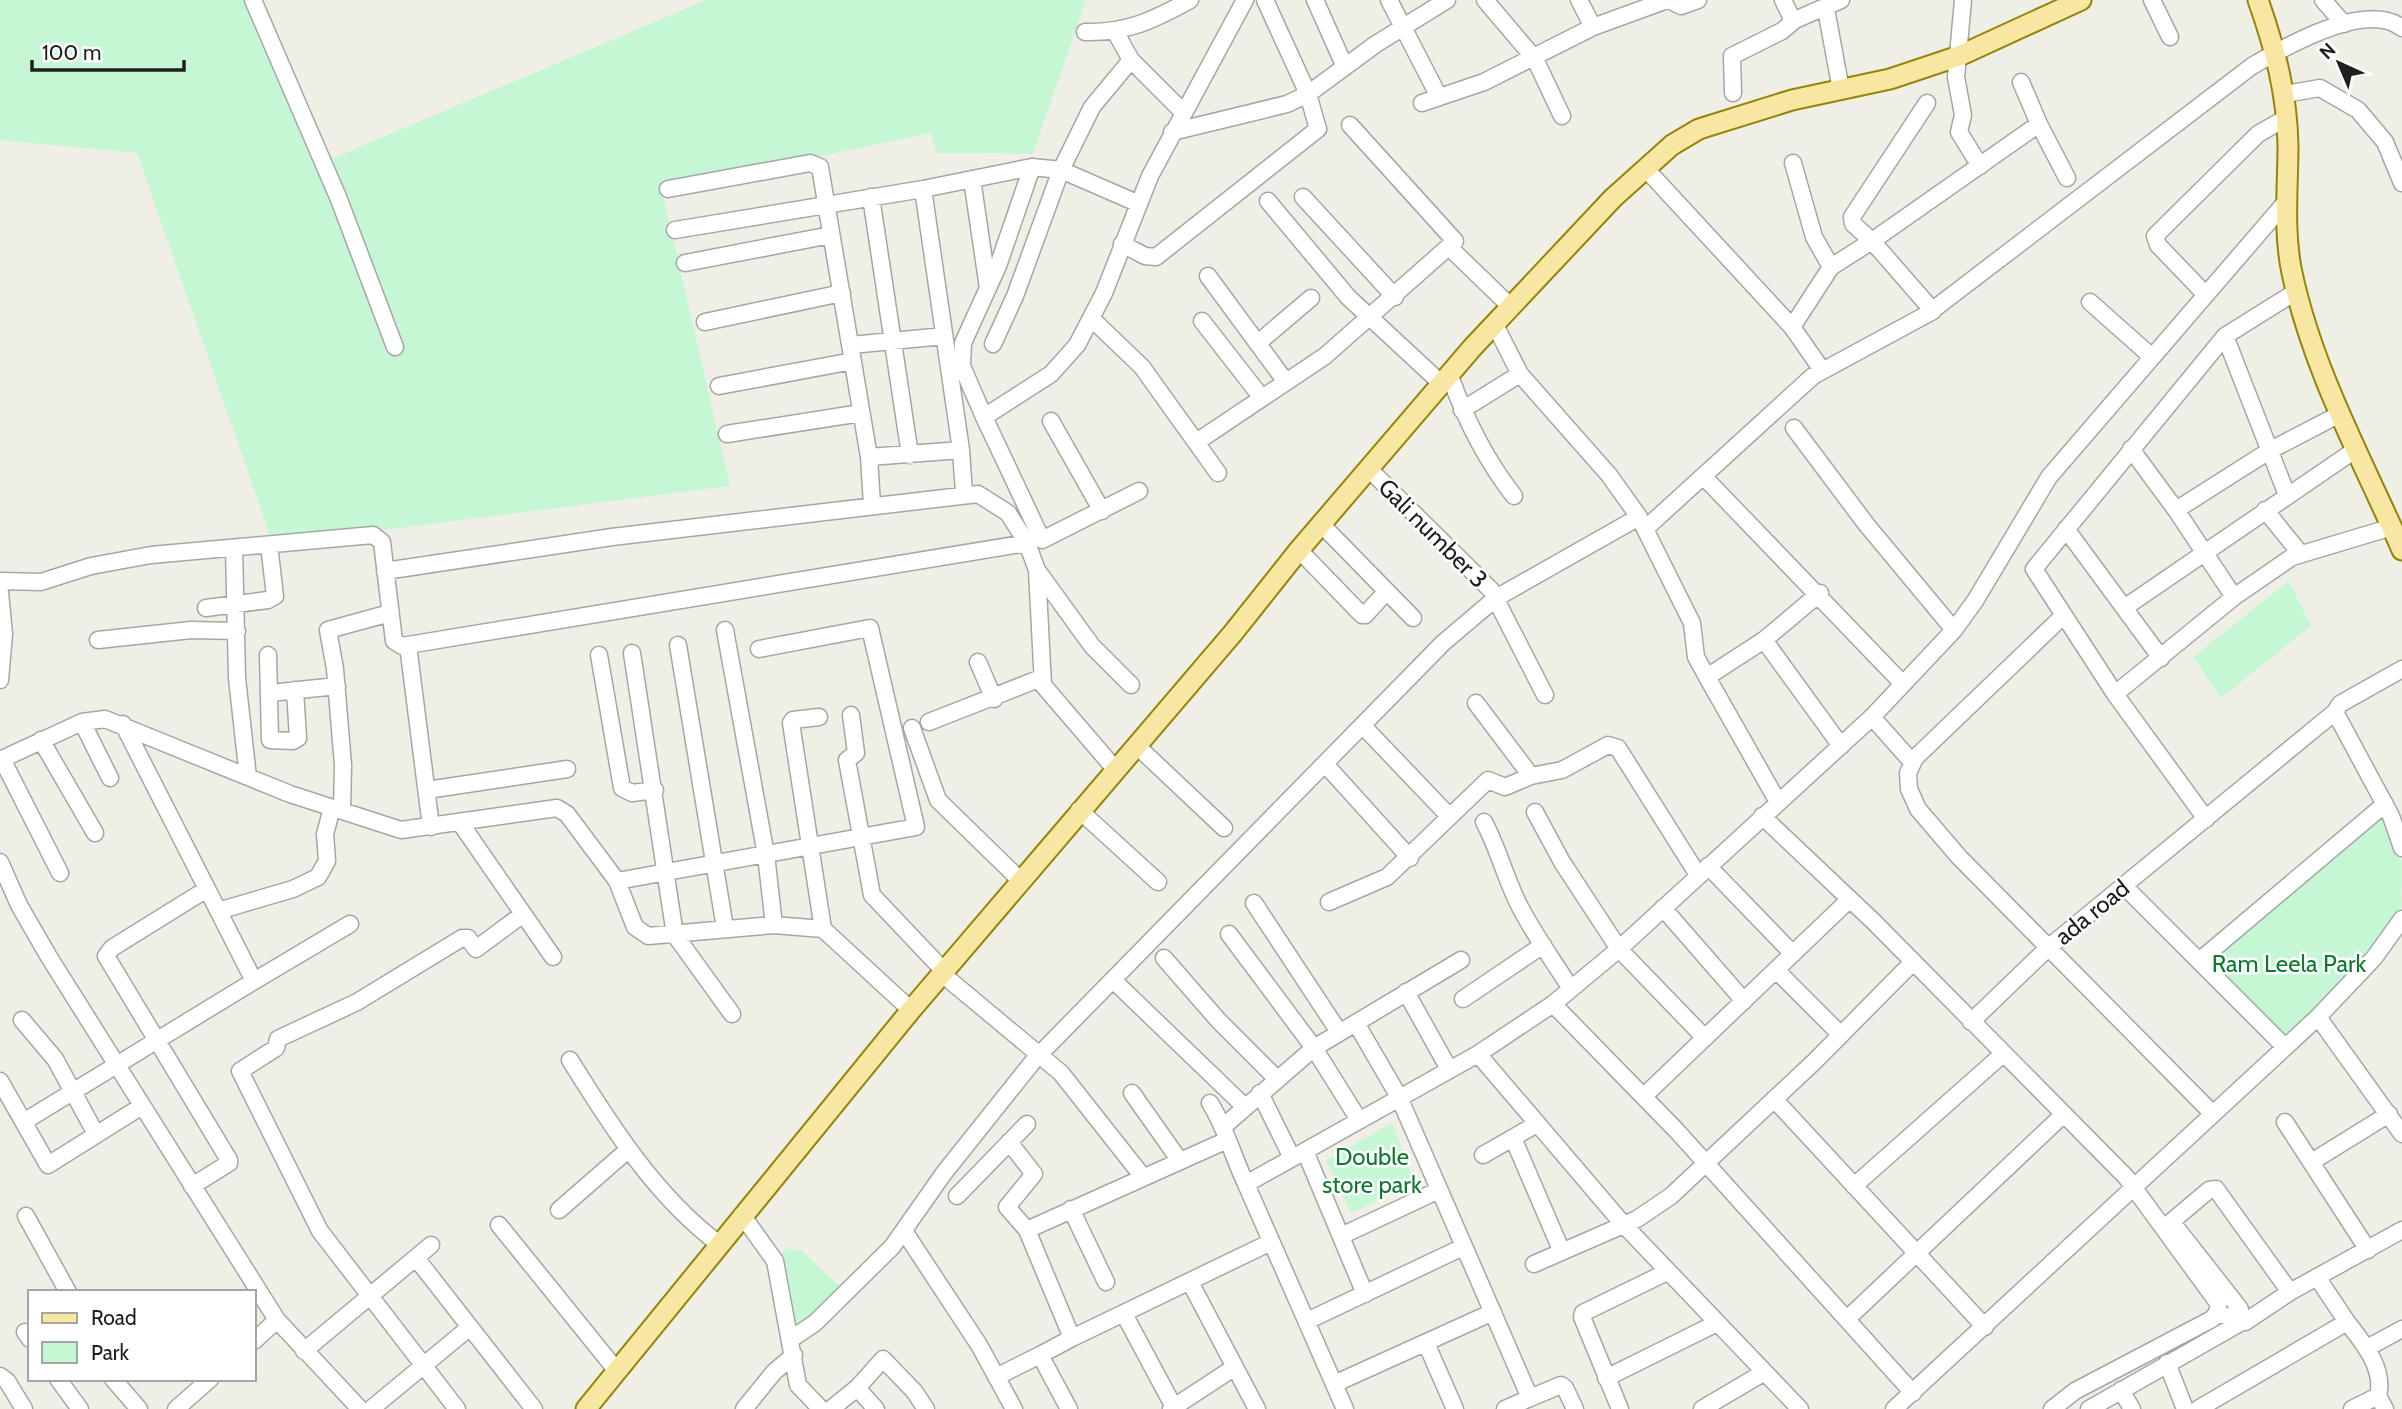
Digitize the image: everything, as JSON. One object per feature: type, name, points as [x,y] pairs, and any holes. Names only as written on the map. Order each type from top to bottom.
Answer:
[{"type":"main road","points":[[586,1409],[719,1244],[829,1114],[911,1010],[1079,810],[1137,746],[1321,524],[1511,307],[1614,198],[1672,145],[1699,130],[1792,100],[1890,79],[1959,56],[2053,7],[2081,0]]},
{"type":"main road","points":[[2258,0],[2276,52],[2285,94],[2286,203],[2290,261],[2307,329],[2338,415],[2402,550]]},
{"type":"street","points":[[253,0],[338,197],[395,347]]},
{"type":"street","points":[[1085,32],[1116,33],[1167,14],[1189,0]]},
{"type":"street","points":[[958,429],[985,419],[1051,374],[1077,345],[1092,319],[1138,203],[1172,132],[1245,0]]},
{"type":"street","points":[[1122,244],[1144,256],[1156,257],[1318,129],[1308,94],[1265,0]]},
{"type":"street","points":[[1315,0],[1345,67]]},
{"type":"street","points":[[1389,0],[1405,26],[1438,95]]},
{"type":"street","points":[[1172,132],[1287,104],[1308,94],[1447,0]]},
{"type":"street","points":[[1485,0],[1535,59],[1562,116]]},
{"type":"street","points":[[1579,0],[1593,27]]},
{"type":"street","points":[[1422,103],[1438,95],[1484,82],[1535,59],[1593,27],[1668,0],[1681,6],[1699,0]]},
{"type":"street","points":[[1783,0],[1793,21]]},
{"type":"street","points":[[1733,93],[1730,58],[1793,21],[1826,9],[1841,0]]},
{"type":"street","points":[[1963,0],[1956,85],[1963,115],[1959,132],[1980,166]]},
{"type":"street","points":[[2152,0],[2170,37]]},
{"type":"street","points":[[1826,9],[1841,90]]},
{"type":"street","points":[[744,1409],[815,1323],[892,1247],[944,1173],[1044,1061],[1443,643],[1500,604],[1642,523],[1703,476],[1818,364],[1907,327],[1930,305],[2222,88],[2334,10],[2374,18],[2402,28]]},
{"type":"street","points":[[1116,33],[1131,60],[1183,112]]},
{"type":"street","points":[[993,344],[1016,296],[1061,170],[1092,107],[1131,60]]},
{"type":"street","points":[[2021,82],[2067,178]]},
{"type":"street","points":[[2285,94],[2320,88],[2358,110],[2385,142],[2402,183]]},
{"type":"street","points":[[1927,103],[1852,217],[1853,224],[1930,305]]},
{"type":"street","points":[[2206,295],[2158,245],[2155,236],[2258,134],[2286,118]]},
{"type":"street","points":[[1792,327],[1831,267],[2039,124]]},
{"type":"street","points":[[1198,441],[1325,356],[1395,297],[1455,241],[1350,125]]},
{"type":"street","points":[[668,189],[817,163],[869,457],[872,505]]},
{"type":"street","points":[[1793,163],[1814,237],[1831,267]]},
{"type":"street","points":[[1032,167],[988,289],[962,343],[960,355],[967,381],[1039,537],[1046,540],[1139,491]]},
{"type":"street","points":[[675,229],[923,189],[1032,167],[1061,170],[1138,203]]},
{"type":"street","points":[[1646,169],[1792,327],[1818,364]]},
{"type":"street","points":[[972,179],[988,289]]},
{"type":"street","points":[[923,189],[961,450],[964,494]]},
{"type":"street","points":[[871,197],[910,455]]},
{"type":"street","points":[[1303,197],[1395,297]]},
{"type":"street","points":[[1268,201],[1330,278],[1369,318],[1446,381],[1485,456],[1514,496]]},
{"type":"street","points":[[1246,1184],[1478,1054],[1553,1004],[1619,949],[1872,717],[1954,630],[1975,601],[2049,477],[2286,203]]},
{"type":"street","points":[[685,263],[831,235]]},
{"type":"street","points":[[1450,248],[1511,307]]},
{"type":"street","points":[[1208,276],[1286,382]]},
{"type":"street","points":[[2206,820],[2115,694],[2034,569],[2225,336],[2297,290]]},
{"type":"street","points":[[705,322],[842,293]]},
{"type":"street","points":[[1258,344],[1311,298]]},
{"type":"street","points":[[2090,302],[2152,357]]},
{"type":"street","points":[[1092,319],[1142,367],[1218,472]]},
{"type":"street","points":[[1202,321],[1262,398]]},
{"type":"street","points":[[1495,325],[1520,374],[1609,475],[1642,523],[1692,624],[1696,657],[1778,802]]},
{"type":"street","points":[[719,386],[852,353],[892,339],[944,336]]},
{"type":"street","points":[[2225,336],[2287,495]]},
{"type":"street","points":[[1462,410],[1520,374]]},
{"type":"street","points":[[727,434],[861,413]]},
{"type":"street","points":[[2176,510],[2269,451],[2338,415]]},
{"type":"street","points":[[1051,421],[1102,510]]},
{"type":"street","points":[[1794,428],[1866,524],[1954,630]]},
{"type":"street","points":[[2131,449],[2205,551],[2234,597]]},
{"type":"street","points":[[869,457],[961,450]]},
{"type":"street","points":[[2124,608],[2355,450]]},
{"type":"street","name":"Gali number 3","points":[[1369,469],[1500,604],[1545,695]]},
{"type":"street","points":[[1703,476],[1820,593],[1903,684]]},
{"type":"street","points":[[385,571],[612,537],[978,494],[1008,513],[1027,543],[1037,570],[1092,646],[1131,685]]},
{"type":"street","points":[[2265,510],[2300,553]]},
{"type":"street","points":[[1321,524],[1413,618]]},
{"type":"street","points":[[2115,694],[2234,597],[2300,553],[2392,527]]},
{"type":"street","points":[[2066,529],[2161,658]]},
{"type":"street","points":[[0,581],[41,582],[92,566],[151,555],[373,535],[382,542],[394,641],[402,646],[1027,543]]},
{"type":"street","points":[[206,608],[268,600],[275,596],[269,545]]},
{"type":"street","points":[[234,548],[237,678],[248,777]]},
{"type":"street","points":[[1299,550],[1362,615],[1386,592]]},
{"type":"street","points":[[1037,570],[1041,678],[1045,689],[1115,769]]},
{"type":"street","points":[[0,592],[4,634],[0,680]]},
{"type":"street","points":[[1707,677],[1764,640],[1820,593]]},
{"type":"street","points":[[218,911],[293,889],[318,877],[327,861],[325,834],[337,810],[343,765],[337,686],[328,630],[390,613]]},
{"type":"street","points":[[2063,616],[1912,762],[1908,773],[1909,789],[1918,809],[1959,857],[2213,1114]]},
{"type":"street","points":[[617,881],[914,829],[916,825],[872,630],[868,628],[758,649]]},
{"type":"street","points":[[98,640],[191,630],[237,631]]},
{"type":"street","points":[[725,630],[766,855],[774,925]]},
{"type":"street","points":[[1764,640],[1841,746]]},
{"type":"street","points":[[408,645],[431,827]]},
{"type":"street","points":[[678,645],[725,928]]},
{"type":"street","points":[[632,653],[675,935],[732,1013]]},
{"type":"street","points":[[268,655],[270,739],[293,741],[298,738],[295,690]]},
{"type":"street","points":[[598,655],[622,788],[632,793],[655,790]]},
{"type":"street","points":[[978,662],[994,699]]},
{"type":"street","name":"ada road","points":[[1971,1022],[2049,947],[2206,820],[2335,712],[2340,704],[2402,669]]},
{"type":"street","points":[[929,722],[994,699],[1041,678]]},
{"type":"street","points":[[270,693],[337,686]]},
{"type":"street","points":[[1476,703],[1531,776]]},
{"type":"street","points":[[2335,712],[2385,804],[2402,848]]},
{"type":"street","points":[[851,715],[856,753],[847,760],[870,887],[877,903],[943,972],[1079,1092],[1143,1177]]},
{"type":"street","points":[[819,717],[795,719],[791,723],[823,929]]},
{"type":"street","points":[[1872,717],[1912,762]]},
{"type":"street","points":[[60,873],[1,759],[82,722],[104,719],[123,724],[248,777],[401,830],[461,824],[557,808],[567,814],[617,881],[635,927],[641,933],[648,936],[675,935],[774,925],[823,929],[911,1010]]},
{"type":"street","points":[[82,722],[110,778]]},
{"type":"street","points":[[123,724],[254,981]]},
{"type":"street","points":[[1363,726],[1449,816]]},
{"type":"street","points":[[912,728],[938,800],[1020,880]]},
{"type":"street","points":[[41,740],[95,833]]},
{"type":"street","points":[[1329,902],[1387,877],[1410,858],[1449,816],[1488,780],[1505,787],[1531,776],[1562,770],[1608,745],[1615,745],[1703,871],[1793,954]]},
{"type":"street","points":[[1137,746],[1224,828]]},
{"type":"street","points":[[1325,764],[1410,858]]},
{"type":"street","points":[[427,790],[567,769]]},
{"type":"street","points":[[2199,961],[2385,804]]},
{"type":"street","points":[[1079,810],[1158,883]]},
{"type":"street","points":[[1535,811],[1562,862],[1619,949],[1705,1038]]},
{"type":"street","points":[[1762,816],[2137,1184],[2240,1309],[2240,1323]]},
{"type":"street","points":[[1483,822],[1501,853],[1501,866],[1519,905],[1571,989]]},
{"type":"street","points":[[461,824],[553,957]]},
{"type":"street","points":[[0,862],[19,905],[49,957],[277,1320],[360,1409]]},
{"type":"street","points":[[2124,887],[2285,1047]]},
{"type":"street","points":[[192,1186],[229,1163],[229,1160],[108,961],[108,952],[208,889]]},
{"type":"street","points":[[1644,1096],[1850,900]]},
{"type":"street","points":[[1254,903],[1339,1032]]},
{"type":"street","points":[[1663,908],[1744,1001]]},
{"type":"street","points":[[457,1409],[369,1296],[310,1214],[282,1152],[242,1076],[242,1069],[276,1048],[278,1039],[357,1002],[462,938],[468,938],[476,948],[523,914]]},
{"type":"street","points":[[1894,1409],[2318,1017],[2374,958],[2402,919]]},
{"type":"street","points":[[25,1121],[350,924]]},
{"type":"street","points":[[1229,934],[1314,1048],[1359,1120]]},
{"type":"street","points":[[1463,999],[1543,945]]},
{"type":"street","points":[[1164,958],[1218,1020],[1277,1079]]},
{"type":"street","points":[[1027,1230],[1180,1161],[1225,1133],[1245,1107],[1314,1048],[1461,960]]},
{"type":"street","points":[[1534,1264],[1637,1219],[1671,1196],[1841,1035],[1913,962]]},
{"type":"street","points":[[1776,970],[1841,1035]]},
{"type":"street","points":[[1119,985],[1183,1050],[1245,1107]]},
{"type":"street","points":[[1406,992],[1449,1069]]},
{"type":"street","points":[[1553,1004],[1644,1096],[1913,1393]]},
{"type":"street","points":[[2318,1017],[2402,1134]]},
{"type":"street","points":[[22,1020],[55,1059],[96,1134]]},
{"type":"street","points":[[1356,1023],[1399,1097],[1530,1398]]},
{"type":"street","points":[[1478,1054],[1535,1125],[1623,1224],[1800,1409]]},
{"type":"street","points":[[1854,1186],[2003,1054]]},
{"type":"street","points":[[570,1060],[629,1149],[685,1214],[719,1244]]},
{"type":"street","points":[[0,1082],[25,1121],[48,1165],[142,1106]]},
{"type":"street","points":[[1260,1093],[1298,1154],[1341,1236],[1366,1294]]},
{"type":"street","points":[[1132,1094],[1180,1161]]},
{"type":"street","points":[[1774,1099],[1984,1327]]},
{"type":"street","points":[[1210,1103],[1345,1409]]},
{"type":"street","points":[[1847,1319],[2064,1114]]},
{"type":"street","points":[[2313,1161],[2389,1114]]},
{"type":"street","points":[[2285,1122],[2313,1161],[2368,1250]]},
{"type":"street","points":[[957,1196],[1027,1124]]},
{"type":"street","points":[[1483,1155],[1535,1125]]},
{"type":"street","points":[[1513,1138],[1562,1252]]},
{"type":"street","points":[[1009,1142],[1034,1174],[1007,1205],[1027,1230],[1072,1338]]},
{"type":"street","points":[[559,1210],[629,1149]]},
{"type":"street","points":[[2052,1409],[2075,1391],[2212,1319],[2217,1313],[2218,1303],[2137,1184]]},
{"type":"street","points":[[2171,1222],[2208,1190],[2217,1189],[2290,1292]]},
{"type":"street","points":[[1341,1236],[1439,1190]]},
{"type":"street","points":[[1071,1209],[1106,1282]]},
{"type":"street","points":[[743,1215],[775,1261],[798,1385],[821,1409]]},
{"type":"street","points":[[26,1216],[67,1290]]},
{"type":"street","points":[[499,1224],[617,1371]]},
{"type":"street","points":[[2090,1409],[2402,1230]]},
{"type":"street","points":[[904,1231],[979,1345],[1014,1409]]},
{"type":"street","points":[[996,1377],[1271,1242]]},
{"type":"street","points":[[304,1351],[431,1245]]},
{"type":"street","points":[[1307,1321],[1463,1247]]},
{"type":"street","points":[[416,1258],[534,1409]]},
{"type":"street","points":[[1620,1409],[1583,1313],[1667,1272]]},
{"type":"street","points":[[2317,1277],[2368,1348],[2381,1382],[2382,1403],[2352,1409]]},
{"type":"street","points":[[1190,1282],[1257,1409]]},
{"type":"street","points":[[1334,1384],[1493,1312]]},
{"type":"street","points":[[2217,1313],[2240,1323]]},
{"type":"street","points":[[1124,1314],[1174,1408],[1235,1367]]},
{"type":"street","points":[[256,1339],[277,1320]]},
{"type":"street","points":[[2198,1409],[2347,1322]]},
{"type":"street","points":[[1606,1378],[1717,1323]]},
{"type":"street","points":[[371,1409],[470,1327]]},
{"type":"street","points":[[2368,1348],[2402,1329]]},
{"type":"street","points":[[1426,1343],[1455,1409]]},
{"type":"street","points":[[1040,1355],[1069,1409]]},
{"type":"street","points":[[831,1409],[857,1388],[883,1359],[914,1391],[926,1409]]},
{"type":"street","points":[[2167,1363],[2185,1409]]},
{"type":"street","points":[[1702,1409],[1763,1373]]},
{"type":"street","points":[[0,1376],[7,1381],[24,1409]]},
{"type":"street","points":[[59,1381],[80,1409]]},
{"type":"street","points":[[115,1381],[139,1409]]},
{"type":"street","points":[[176,1409],[208,1381]]},
{"type":"street","points":[[1506,1409],[1561,1385],[1575,1409]]},
{"type":"street","points":[[857,1388],[876,1409]]},
{"type":"street","points":[[2121,1390],[2132,1409]]},
{"type":"green space","points":[[0,0],[251,0],[324,162],[706,0],[1086,0],[1033,154],[937,153],[930,133],[662,190],[730,486],[273,544],[137,153],[0,140]]},
{"type":"green space","points":[[2289,581],[2311,626],[2221,698],[2193,657]]},
{"type":"green space","name":"Ram Leela Park","points":[[2383,811],[2402,862],[2401,921],[2284,1041],[2207,962]]},
{"type":"green space","name":"Double store park","points":[[1392,1123],[1415,1183],[1351,1213],[1326,1160]]},
{"type":"green space","points":[[789,1247],[795,1252],[799,1248],[843,1290],[797,1331],[780,1254]]}]
